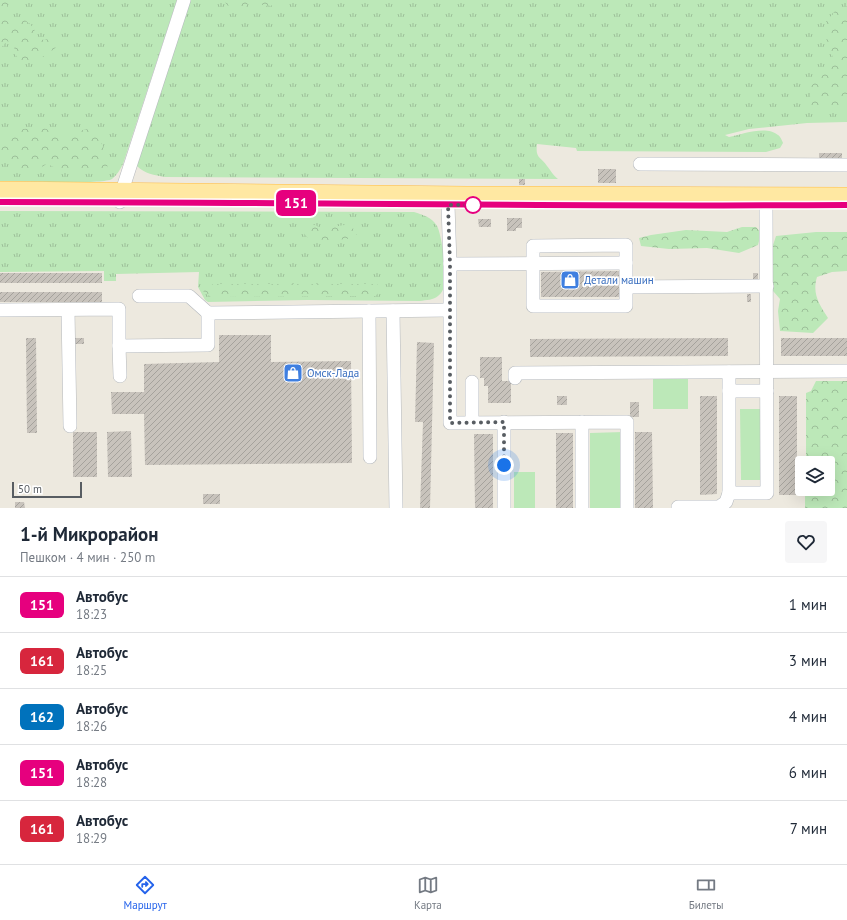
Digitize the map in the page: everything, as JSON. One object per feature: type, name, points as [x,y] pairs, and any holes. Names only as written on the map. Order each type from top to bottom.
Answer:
[{"type":"main road","points":[[0,190],[121,196],[448,205],[847,205]]},
{"type":"main road","points":[[0,202],[121,196],[847,196]]},
{"type":"street","points":[[121,196],[184,0]]},
{"type":"street","points":[[640,164],[847,165]]},
{"type":"street","points":[[448,205],[450,264],[450,423],[627,422],[627,508]]},
{"type":"street","points":[[729,493],[767,493],[766,205]]},
{"type":"street","points":[[450,264],[533,263],[626,263],[626,306],[533,306],[533,263]]},
{"type":"street","points":[[626,287],[766,286]]},
{"type":"street","points":[[139,296],[189,296],[208,313],[449,310]]},
{"type":"street","points":[[0,310],[119,309],[120,376]]},
{"type":"street","points":[[68,310],[70,426]]},
{"type":"street","points":[[369,311],[370,457]]},
{"type":"street","points":[[393,311],[396,508]]},
{"type":"street","points":[[120,346],[208,345],[208,313]]},
{"type":"street","points":[[515,378],[515,373],[847,371]]},
{"type":"street","points":[[678,508],[719,507],[726,502],[729,493],[728,372]]},
{"type":"street","points":[[472,382],[472,422]]},
{"type":"street","points":[[729,392],[767,391]]},
{"type":"street","points":[[504,422],[504,508]]},
{"type":"street","points":[[582,422],[582,508]]},
{"type":"green space","points":[[0,0],[177,0],[123,164],[112,179],[93,182],[0,181]]},
{"type":"green space","points":[[0,0],[11,0],[5,10],[0,10]]},
{"type":"green space","points":[[187,0],[847,0],[847,122],[807,123],[749,129],[725,135],[729,137],[761,130],[773,132],[782,139],[783,143],[780,148],[766,152],[577,151],[576,148],[537,144],[537,152],[539,157],[558,179],[165,177],[153,175],[137,166]]},
{"type":"green space","points":[[224,0],[249,0],[244,12],[232,9]]},
{"type":"green space","points":[[258,0],[274,0],[276,5],[267,6],[259,4]]},
{"type":"green space","points":[[847,7],[847,108],[809,109],[811,86],[835,63],[826,38],[825,23],[835,11]]},
{"type":"green space","points":[[0,17],[10,23],[25,20],[34,28],[36,38],[44,40],[56,37],[61,43],[52,51],[43,56],[22,63],[15,54],[14,45],[7,41],[0,49]]},
{"type":"green space","points":[[38,126],[57,133],[69,133],[88,129],[100,141],[109,158],[107,168],[91,174],[58,169],[47,164],[29,174],[22,173],[10,162],[0,162],[0,134]]},
{"type":"green space","points":[[0,211],[414,212],[430,218],[435,223],[439,231],[444,255],[444,287],[441,293],[436,297],[430,300],[420,301],[307,300],[208,302],[205,300],[198,287],[199,272],[116,274],[116,281],[104,281],[104,271],[0,272]]},
{"type":"green space","points":[[315,225],[322,229],[344,225],[354,229],[357,237],[339,240],[314,239],[308,238],[301,230],[303,226]]},
{"type":"green space","points":[[742,227],[756,227],[761,233],[758,245],[739,253],[707,248],[669,249],[641,246],[639,238],[686,230],[727,232]]},
{"type":"green space","points":[[816,232],[847,232],[847,271],[832,272],[817,277],[815,289],[817,299],[828,318],[813,333],[780,331],[778,311],[780,299],[773,291],[772,248],[776,236]]},
{"type":"green space","points":[[213,284],[377,284],[382,290],[375,296],[211,297],[203,291]]},
{"type":"green space","points":[[653,376],[688,376],[688,409],[653,409]]},
{"type":"green space","points":[[816,381],[847,381],[847,508],[805,508],[805,496],[835,496],[835,456],[806,456],[806,393],[811,391]]},
{"type":"green space","points":[[740,409],[760,409],[760,480],[741,480]]},
{"type":"green space","points":[[623,432],[623,508],[590,508],[590,433]]},
{"type":"green space","points":[[514,472],[535,472],[535,508],[514,508]]},
{"type":"building","points":[[819,153],[842,153],[842,162],[819,162]]},
{"type":"building","points":[[598,169],[616,169],[616,183],[598,183]]},
{"type":"building","points":[[519,179],[525,179],[525,185],[519,185]]},
{"type":"building","points":[[507,218],[522,218],[522,228],[516,228],[516,231],[507,231]]},
{"type":"building","points":[[478,219],[491,219],[491,227],[479,227]]},
{"type":"building","points":[[619,271],[619,297],[541,297],[541,272]]},
{"type":"building","points":[[0,273],[102,273],[102,283],[0,283]]},
{"type":"building","points":[[753,273],[758,273],[758,279],[753,279]]},
{"type":"building","points":[[0,292],[102,292],[102,302],[0,302]]},
{"type":"building","points":[[747,294],[751,294],[751,302],[747,302]]},
{"type":"building","points":[[219,335],[271,335],[271,362],[351,361],[352,463],[145,465],[144,414],[112,414],[111,392],[144,392],[144,364],[219,362]]},
{"type":"building","points":[[26,338],[36,338],[37,433],[27,433]]},
{"type":"building","points":[[72,338],[84,338],[84,344],[72,344]]},
{"type":"building","points":[[728,338],[728,356],[530,357],[530,339]]},
{"type":"building","points":[[781,338],[847,338],[847,356],[781,356]]},
{"type":"building","points":[[417,342],[434,343],[430,508],[420,508],[423,422],[415,422]]},
{"type":"building","points":[[480,357],[502,357],[502,381],[511,381],[511,403],[488,403],[488,386],[484,386],[484,378],[480,378]]},
{"type":"building","points":[[557,396],[567,396],[567,405],[557,405]]},
{"type":"building","points":[[700,396],[717,396],[717,494],[700,495]]},
{"type":"building","points":[[779,396],[797,396],[797,456],[795,456],[795,495],[779,495]]},
{"type":"building","points":[[630,402],[639,402],[639,417],[630,417]]},
{"type":"building","points":[[131,431],[132,477],[108,477],[107,432]]},
{"type":"building","points":[[73,432],[97,432],[97,477],[73,477]]},
{"type":"building","points":[[635,432],[652,432],[653,508],[635,508]]},
{"type":"building","points":[[556,433],[573,433],[573,508],[556,508]]},
{"type":"building","points":[[474,434],[493,434],[493,508],[475,508]]},
{"type":"building","points":[[203,494],[220,494],[220,504],[203,504]]},
{"type":"building","points":[[15,502],[24,502],[25,508],[15,508]]},
{"type":"bus line","name":"151","points":[[0,202],[847,205]]},
{"type":"place","name":"Детали машин","points":[[570,280]]},
{"type":"place","name":"Омск-Лада","points":[[293,373]]},
{"type":"route","points":[[473,205],[480,205],[448,205],[450,264],[450,423],[504,422],[504,465]]}]
